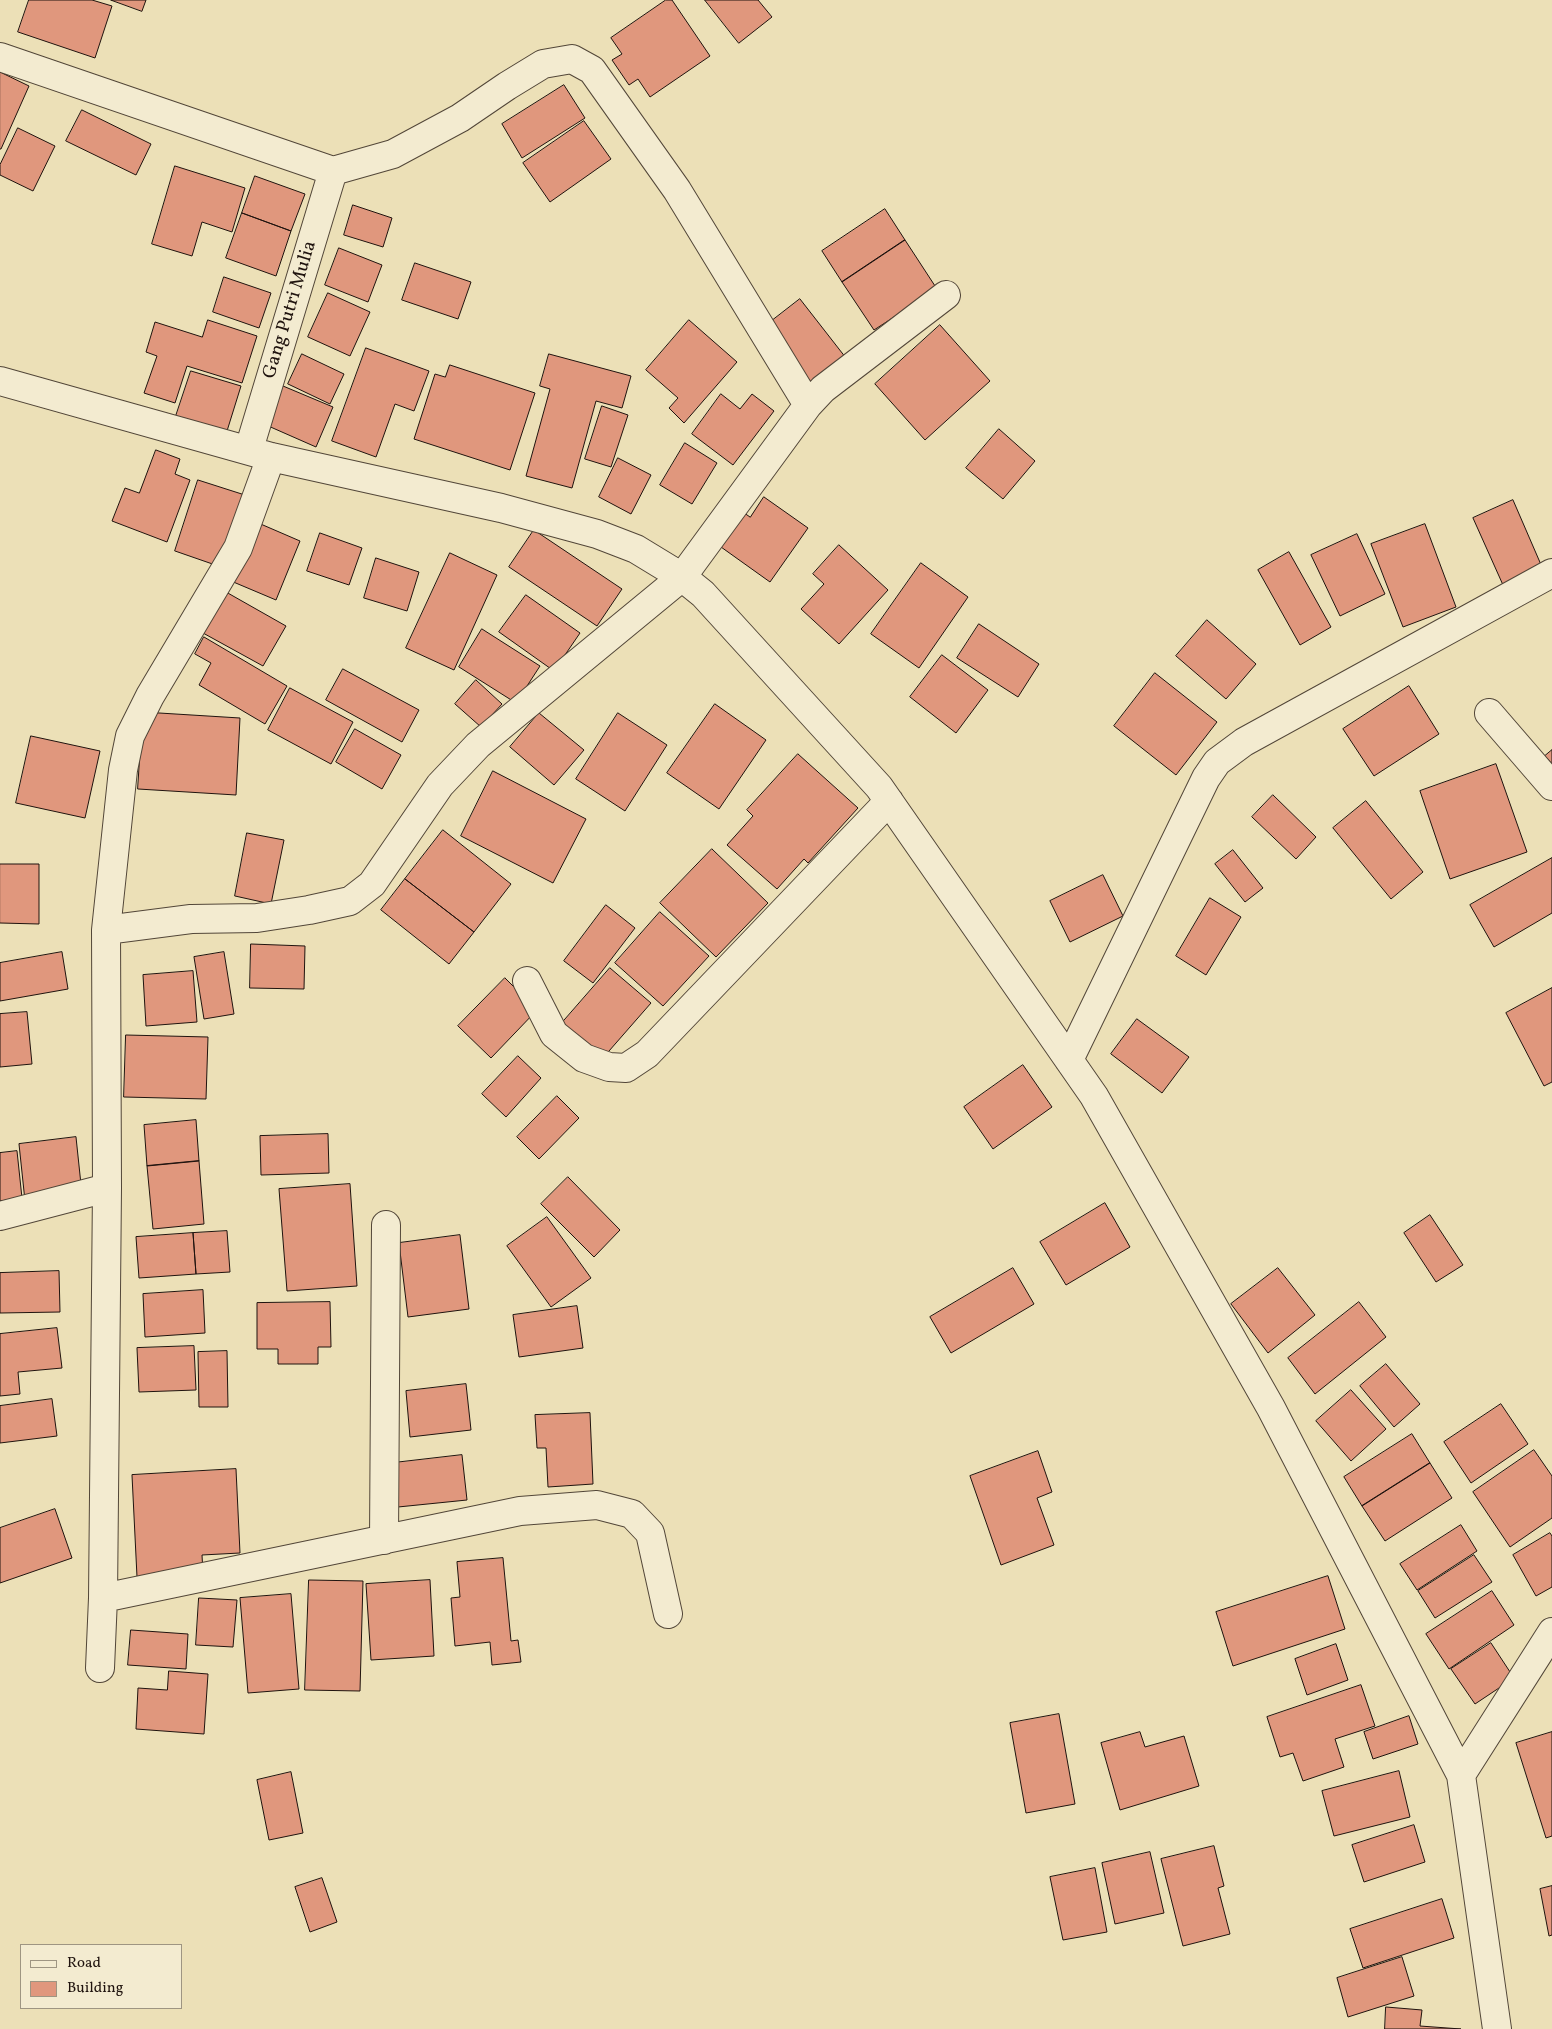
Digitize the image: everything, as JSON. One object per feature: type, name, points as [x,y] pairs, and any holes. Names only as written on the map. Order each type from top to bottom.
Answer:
[{"type":"street","points":[[0,57],[333,171],[393,154],[460,118],[507,86],[544,64],[572,59],[592,70],[678,190],[808,405]]},
{"type":"street","name":"Gang Putri Mulia","points":[[100,1668],[103,1598],[107,1188],[106,930],[122,770],[130,736],[150,696],[238,548],[260,453],[333,171]]},
{"type":"street","points":[[106,930],[191,918],[257,918],[350,901],[372,884],[440,785],[478,745],[682,577],[808,405],[823,389],[946,296]]},
{"type":"street","points":[[0,381],[260,453],[501,508],[597,534],[636,549],[682,577],[703,594],[879,787],[1094,1096],[1271,1408],[1461,1775],[1497,2029]]},
{"type":"street","points":[[1069,1060],[1206,778],[1217,762],[1244,742],[1552,573]]},
{"type":"street","points":[[1489,713],[1552,786]]},
{"type":"street","points":[[527,981],[554,1034],[584,1058],[609,1067],[626,1068],[647,1054],[889,801]]},
{"type":"street","points":[[0,1216],[107,1188]]},
{"type":"street","points":[[384,1540],[386,1225]]},
{"type":"street","points":[[103,1598],[520,1510],[597,1505],[632,1514],[650,1533],[668,1614]]},
{"type":"street","points":[[1461,1775],[1552,1632]]},
{"type":"building","points":[[29,0],[92,0],[112,6],[95,58],[18,32]]},
{"type":"building","points":[[111,0],[146,0],[142,11]]},
{"type":"building","points":[[666,0],[672,0],[710,56],[650,97],[638,79],[629,85],[612,60],[622,54],[611,38]]},
{"type":"building","points":[[705,0],[758,0],[772,17],[739,43]]},
{"type":"building","points":[[0,72],[29,86],[1,149],[0,149]]},
{"type":"building","points":[[564,85],[585,118],[522,158],[502,124]]},
{"type":"building","points":[[82,110],[151,144],[136,175],[66,141]]},
{"type":"building","points":[[584,121],[611,159],[550,202],[523,163]]},
{"type":"building","points":[[18,128],[55,146],[33,191],[0,175],[0,165]]},
{"type":"building","points":[[175,166],[245,188],[232,232],[202,222],[192,256],[152,244]]},
{"type":"building","points":[[255,176],[305,194],[291,231],[242,213]]},
{"type":"building","points":[[353,205],[392,218],[383,247],[344,235]]},
{"type":"building","points":[[885,209],[905,240],[842,282],[822,251]]},
{"type":"building","points":[[242,213],[291,231],[276,276],[226,258]]},
{"type":"building","points":[[905,240],[937,289],[874,330],[842,282]]},
{"type":"building","points":[[339,248],[382,265],[368,302],[325,285]]},
{"type":"building","points":[[415,263],[471,282],[458,319],[402,300]]},
{"type":"building","points":[[224,277],[271,293],[259,328],[213,312]]},
{"type":"building","points":[[328,293],[370,312],[350,356],[308,337]]},
{"type":"building","points":[[800,299],[846,358],[811,386],[764,327]]},
{"type":"building","points":[[208,320],[257,336],[242,383],[187,366],[175,403],[144,393],[157,356],[146,352],[155,322],[202,337]]},
{"type":"building","points":[[689,320],[737,362],[684,423],[669,408],[678,398],[646,370]]},
{"type":"building","points":[[940,325],[990,381],[925,440],[875,384]]},
{"type":"building","points":[[366,348],[429,371],[414,411],[395,404],[376,457],[332,441]]},
{"type":"building","points":[[302,354],[344,374],[330,404],[288,384]]},
{"type":"building","points":[[549,354],[631,376],[622,408],[596,401],[572,488],[526,476],[550,389],[540,386]]},
{"type":"building","points":[[450,365],[535,393],[510,470],[414,439],[435,374],[445,377]]},
{"type":"building","points":[[191,371],[241,386],[227,431],[176,416]]},
{"type":"building","points":[[283,386],[333,407],[316,447],[266,425]]},
{"type":"building","points":[[721,394],[740,409],[752,394],[774,411],[733,465],[692,434]]},
{"type":"building","points":[[602,406],[628,415],[611,467],[585,459]]},
{"type":"building","points":[[999,429],[1035,461],[1003,499],[966,468]]},
{"type":"building","points":[[685,443],[717,463],[692,504],[660,485]]},
{"type":"building","points":[[156,450],[180,459],[175,474],[190,480],[167,542],[112,521],[125,488],[139,493]]},
{"type":"building","points":[[618,458],[651,475],[631,514],[599,497]]},
{"type":"building","points":[[198,480],[248,496],[224,568],[175,551]]},
{"type":"building","points":[[764,497],[808,528],[770,582],[714,542],[737,508],[750,517]]},
{"type":"building","points":[[1513,500],[1542,567],[1503,585],[1473,518]]},
{"type":"building","points":[[256,522],[300,541],[276,600],[231,581]]},
{"type":"building","points":[[1425,524],[1456,607],[1403,627],[1371,544]]},
{"type":"building","points":[[534,530],[622,589],[597,626],[509,567]]},
{"type":"building","points":[[320,533],[362,548],[349,585],[307,571]]},
{"type":"building","points":[[1357,534],[1385,594],[1340,616],[1311,555]]},
{"type":"building","points":[[839,545],[888,590],[839,644],[801,609],[824,584],[813,574]]},
{"type":"building","points":[[1289,552],[1331,627],[1300,645],[1258,570]]},
{"type":"building","points":[[450,553],[497,575],[454,670],[406,648]]},
{"type":"building","points":[[376,558],[419,572],[407,611],[364,598]]},
{"type":"building","points":[[921,563],[968,597],[919,668],[871,634]]},
{"type":"building","points":[[226,592],[286,626],[263,666],[203,633]]},
{"type":"building","points":[[526,595],[580,633],[554,671],[499,632]]},
{"type":"building","points":[[1207,620],[1256,664],[1226,699],[1176,656]]},
{"type":"building","points":[[979,624],[1039,664],[1018,697],[957,658]]},
{"type":"building","points":[[482,629],[540,666],[516,703],[459,667]]},
{"type":"building","points":[[204,637],[287,686],[265,724],[199,685],[211,663],[195,654]]},
{"type":"building","points":[[942,655],[988,690],[956,733],[910,697]]},
{"type":"building","points":[[343,669],[419,710],[402,742],[326,700]]},
{"type":"building","points":[[1155,673],[1217,722],[1176,775],[1114,726]]},
{"type":"building","points":[[476,680],[502,704],[481,727],[455,704]]},
{"type":"building","points":[[1409,686],[1439,734],[1374,776],[1343,729]]},
{"type":"building","points":[[290,688],[353,722],[331,764],[268,730]]},
{"type":"building","points":[[715,704],[766,740],[719,809],[667,773]]},
{"type":"building","points":[[143,712],[240,718],[236,795],[138,789]]},
{"type":"building","points":[[539,713],[584,750],[554,785],[510,747]]},
{"type":"building","points":[[618,713],[667,745],[625,811],[576,779]]},
{"type":"building","points":[[355,729],[401,755],[382,789],[336,762]]},
{"type":"building","points":[[31,736],[100,751],[85,818],[16,803]]},
{"type":"building","points":[[1552,750],[1552,764],[1545,756]]},
{"type":"building","points":[[798,754],[858,808],[808,863],[804,859],[777,889],[727,845],[753,816],[747,810]]},
{"type":"building","points":[[1496,764],[1527,852],[1450,879],[1420,791]]},
{"type":"building","points":[[493,771],[586,819],[553,883],[461,836]]},
{"type":"building","points":[[1273,795],[1316,837],[1296,859],[1252,817]]},
{"type":"building","points":[[1366,801],[1423,872],[1391,899],[1333,828]]},
{"type":"building","points":[[443,830],[511,884],[474,932],[405,879]]},
{"type":"building","points":[[247,833],[284,840],[271,904],[235,896]]},
{"type":"building","points":[[712,849],[768,903],[716,957],[660,903]]},
{"type":"building","points":[[1233,850],[1263,888],[1245,902],[1215,864]]},
{"type":"building","points":[[1552,858],[1552,913],[1494,947],[1470,905]]},
{"type":"building","points":[[0,864],[39,864],[39,924],[0,923]]},
{"type":"building","points":[[1103,875],[1123,916],[1070,942],[1050,901]]},
{"type":"building","points":[[405,879],[474,932],[449,964],[381,910]]},
{"type":"building","points":[[1210,898],[1241,917],[1206,975],[1176,956]]},
{"type":"building","points":[[606,905],[635,928],[593,983],[564,961]]},
{"type":"building","points":[[660,912],[709,956],[663,1006],[615,963]]},
{"type":"building","points":[[251,944],[305,946],[304,989],[250,988]]},
{"type":"building","points":[[62,952],[68,989],[0,1001],[0,963]]},
{"type":"building","points":[[224,952],[234,1014],[204,1019],[194,957]]},
{"type":"building","points":[[610,968],[651,1003],[602,1059],[562,1023]]},
{"type":"building","points":[[193,971],[197,1022],[146,1026],[143,975]]},
{"type":"building","points":[[505,978],[537,1010],[491,1058],[458,1026]]},
{"type":"building","points":[[1552,988],[1552,1082],[1544,1086],[1506,1013]]},
{"type":"building","points":[[27,1012],[32,1064],[0,1067],[0,1014]]},
{"type":"building","points":[[1137,1019],[1189,1057],[1162,1093],[1111,1054]]},
{"type":"building","points":[[126,1035],[208,1037],[206,1099],[124,1097]]},
{"type":"building","points":[[518,1056],[541,1078],[506,1117],[482,1094]]},
{"type":"building","points":[[1023,1065],[1052,1107],[993,1149],[964,1107]]},
{"type":"building","points":[[557,1096],[579,1118],[539,1159],[517,1137]]},
{"type":"building","points":[[196,1120],[199,1161],[147,1166],[144,1125]]},
{"type":"building","points":[[328,1134],[329,1173],[261,1175],[260,1136]]},
{"type":"building","points":[[76,1137],[82,1194],[25,1201],[19,1144]]},
{"type":"building","points":[[17,1151],[22,1198],[0,1201],[0,1153]]},
{"type":"building","points":[[199,1161],[204,1224],[153,1229],[147,1166]]},
{"type":"building","points":[[568,1177],[620,1230],[594,1257],[541,1204]]},
{"type":"building","points":[[350,1184],[357,1286],[287,1291],[279,1189]]},
{"type":"building","points":[[1105,1203],[1130,1247],[1066,1285],[1040,1242]]},
{"type":"building","points":[[1430,1215],[1463,1265],[1436,1282],[1404,1233]]},
{"type":"building","points":[[547,1217],[591,1278],[551,1307],[507,1246]]},
{"type":"building","points":[[227,1231],[230,1272],[196,1274],[193,1233]]},
{"type":"building","points":[[193,1233],[196,1274],[139,1278],[136,1237]]},
{"type":"building","points":[[460,1235],[469,1309],[408,1317],[399,1243]]},
{"type":"building","points":[[1013,1268],[1034,1304],[951,1353],[930,1317]]},
{"type":"building","points":[[1278,1268],[1315,1315],[1268,1353],[1231,1304]]},
{"type":"building","points":[[59,1271],[60,1312],[0,1313],[0,1273]]},
{"type":"building","points":[[203,1290],[205,1333],[145,1337],[143,1294]]},
{"type":"building","points":[[330,1302],[331,1347],[318,1347],[318,1364],[278,1364],[278,1349],[257,1349],[257,1303]]},
{"type":"building","points":[[1359,1302],[1386,1337],[1315,1394],[1288,1358]]},
{"type":"building","points":[[577,1306],[583,1348],[519,1357],[513,1315]]},
{"type":"building","points":[[57,1328],[62,1368],[18,1372],[20,1394],[0,1396],[0,1334]]},
{"type":"building","points":[[194,1346],[196,1390],[139,1392],[137,1348]]},
{"type":"building","points":[[227,1351],[228,1407],[199,1407],[198,1352]]},
{"type":"building","points":[[1386,1364],[1420,1404],[1394,1427],[1360,1386]]},
{"type":"building","points":[[466,1384],[471,1430],[410,1437],[406,1391]]},
{"type":"building","points":[[1351,1390],[1386,1429],[1351,1461],[1316,1421]]},
{"type":"building","points":[[52,1399],[57,1436],[0,1443],[0,1406]]},
{"type":"building","points":[[1501,1404],[1528,1444],[1471,1483],[1444,1442]]},
{"type":"building","points":[[590,1413],[593,1484],[548,1487],[546,1448],[537,1448],[535,1415]]},
{"type":"building","points":[[1412,1434],[1430,1463],[1362,1506],[1344,1477]]},
{"type":"building","points":[[1534,1450],[1552,1476],[1552,1518],[1510,1547],[1473,1492]]},
{"type":"building","points":[[1038,1451],[1052,1492],[1037,1498],[1054,1545],[1001,1565],[970,1476]]},
{"type":"building","points":[[462,1455],[467,1500],[398,1507],[393,1463]]},
{"type":"building","points":[[1430,1463],[1452,1498],[1385,1541],[1362,1506]]},
{"type":"building","points":[[236,1469],[240,1553],[202,1555],[203,1573],[137,1577],[132,1475]]},
{"type":"building","points":[[55,1509],[72,1558],[0,1583],[0,1528]]},
{"type":"building","points":[[1461,1525],[1477,1551],[1417,1590],[1400,1564]]},
{"type":"building","points":[[1550,1533],[1552,1536],[1552,1587],[1536,1596],[1513,1555]]},
{"type":"building","points":[[1474,1555],[1492,1582],[1435,1618],[1418,1591]]},
{"type":"building","points":[[503,1558],[511,1641],[518,1640],[521,1662],[492,1665],[490,1642],[455,1646],[451,1598],[460,1597],[457,1562]]},
{"type":"building","points":[[1328,1576],[1345,1629],[1233,1666],[1216,1612]]},
{"type":"building","points":[[309,1580],[363,1581],[360,1691],[305,1690]]},
{"type":"building","points":[[430,1580],[434,1656],[371,1660],[366,1584]]},
{"type":"building","points":[[1492,1591],[1514,1625],[1449,1669],[1426,1634]]},
{"type":"building","points":[[291,1594],[299,1689],[248,1693],[240,1598]]},
{"type":"building","points":[[199,1598],[237,1600],[233,1647],[196,1645]]},
{"type":"building","points":[[131,1630],[188,1634],[186,1669],[128,1665]]},
{"type":"building","points":[[1491,1643],[1514,1678],[1475,1704],[1451,1669]]},
{"type":"building","points":[[1336,1644],[1348,1680],[1307,1695],[1295,1659]]},
{"type":"building","points":[[169,1671],[208,1674],[204,1734],[136,1729],[138,1688],[167,1690]]},
{"type":"building","points":[[1361,1685],[1375,1726],[1335,1739],[1344,1767],[1303,1781],[1293,1753],[1280,1757],[1267,1717]]},
{"type":"building","points":[[1059,1714],[1075,1804],[1026,1813],[1010,1723]]},
{"type":"building","points":[[1409,1716],[1418,1744],[1373,1759],[1364,1732]]},
{"type":"building","points":[[1140,1732],[1145,1747],[1184,1736],[1199,1786],[1120,1810],[1101,1743]]},
{"type":"building","points":[[1552,1732],[1552,1836],[1546,1838],[1516,1743]]},
{"type":"building","points":[[1399,1771],[1410,1817],[1334,1836],[1322,1791]]},
{"type":"building","points":[[291,1772],[303,1833],[269,1840],[257,1780]]},
{"type":"building","points":[[1414,1825],[1425,1862],[1364,1882],[1352,1845]]},
{"type":"building","points":[[1214,1846],[1224,1886],[1218,1888],[1230,1934],[1183,1946],[1161,1859]]},
{"type":"building","points":[[1150,1852],[1164,1913],[1115,1924],[1102,1863]]},
{"type":"building","points":[[1095,1868],[1107,1932],[1063,1940],[1050,1877]]},
{"type":"building","points":[[322,1878],[337,1922],[310,1932],[295,1887]]},
{"type":"building","points":[[1552,1886],[1552,1935],[1549,1936],[1540,1889]]},
{"type":"building","points":[[1442,1899],[1454,1938],[1363,1968],[1350,1929]]},
{"type":"building","points":[[1402,1957],[1414,1996],[1348,2017],[1337,1978]]},
{"type":"building","points":[[1386,2007],[1422,2010],[1420,2026],[1461,2029],[1385,2029]]}]
